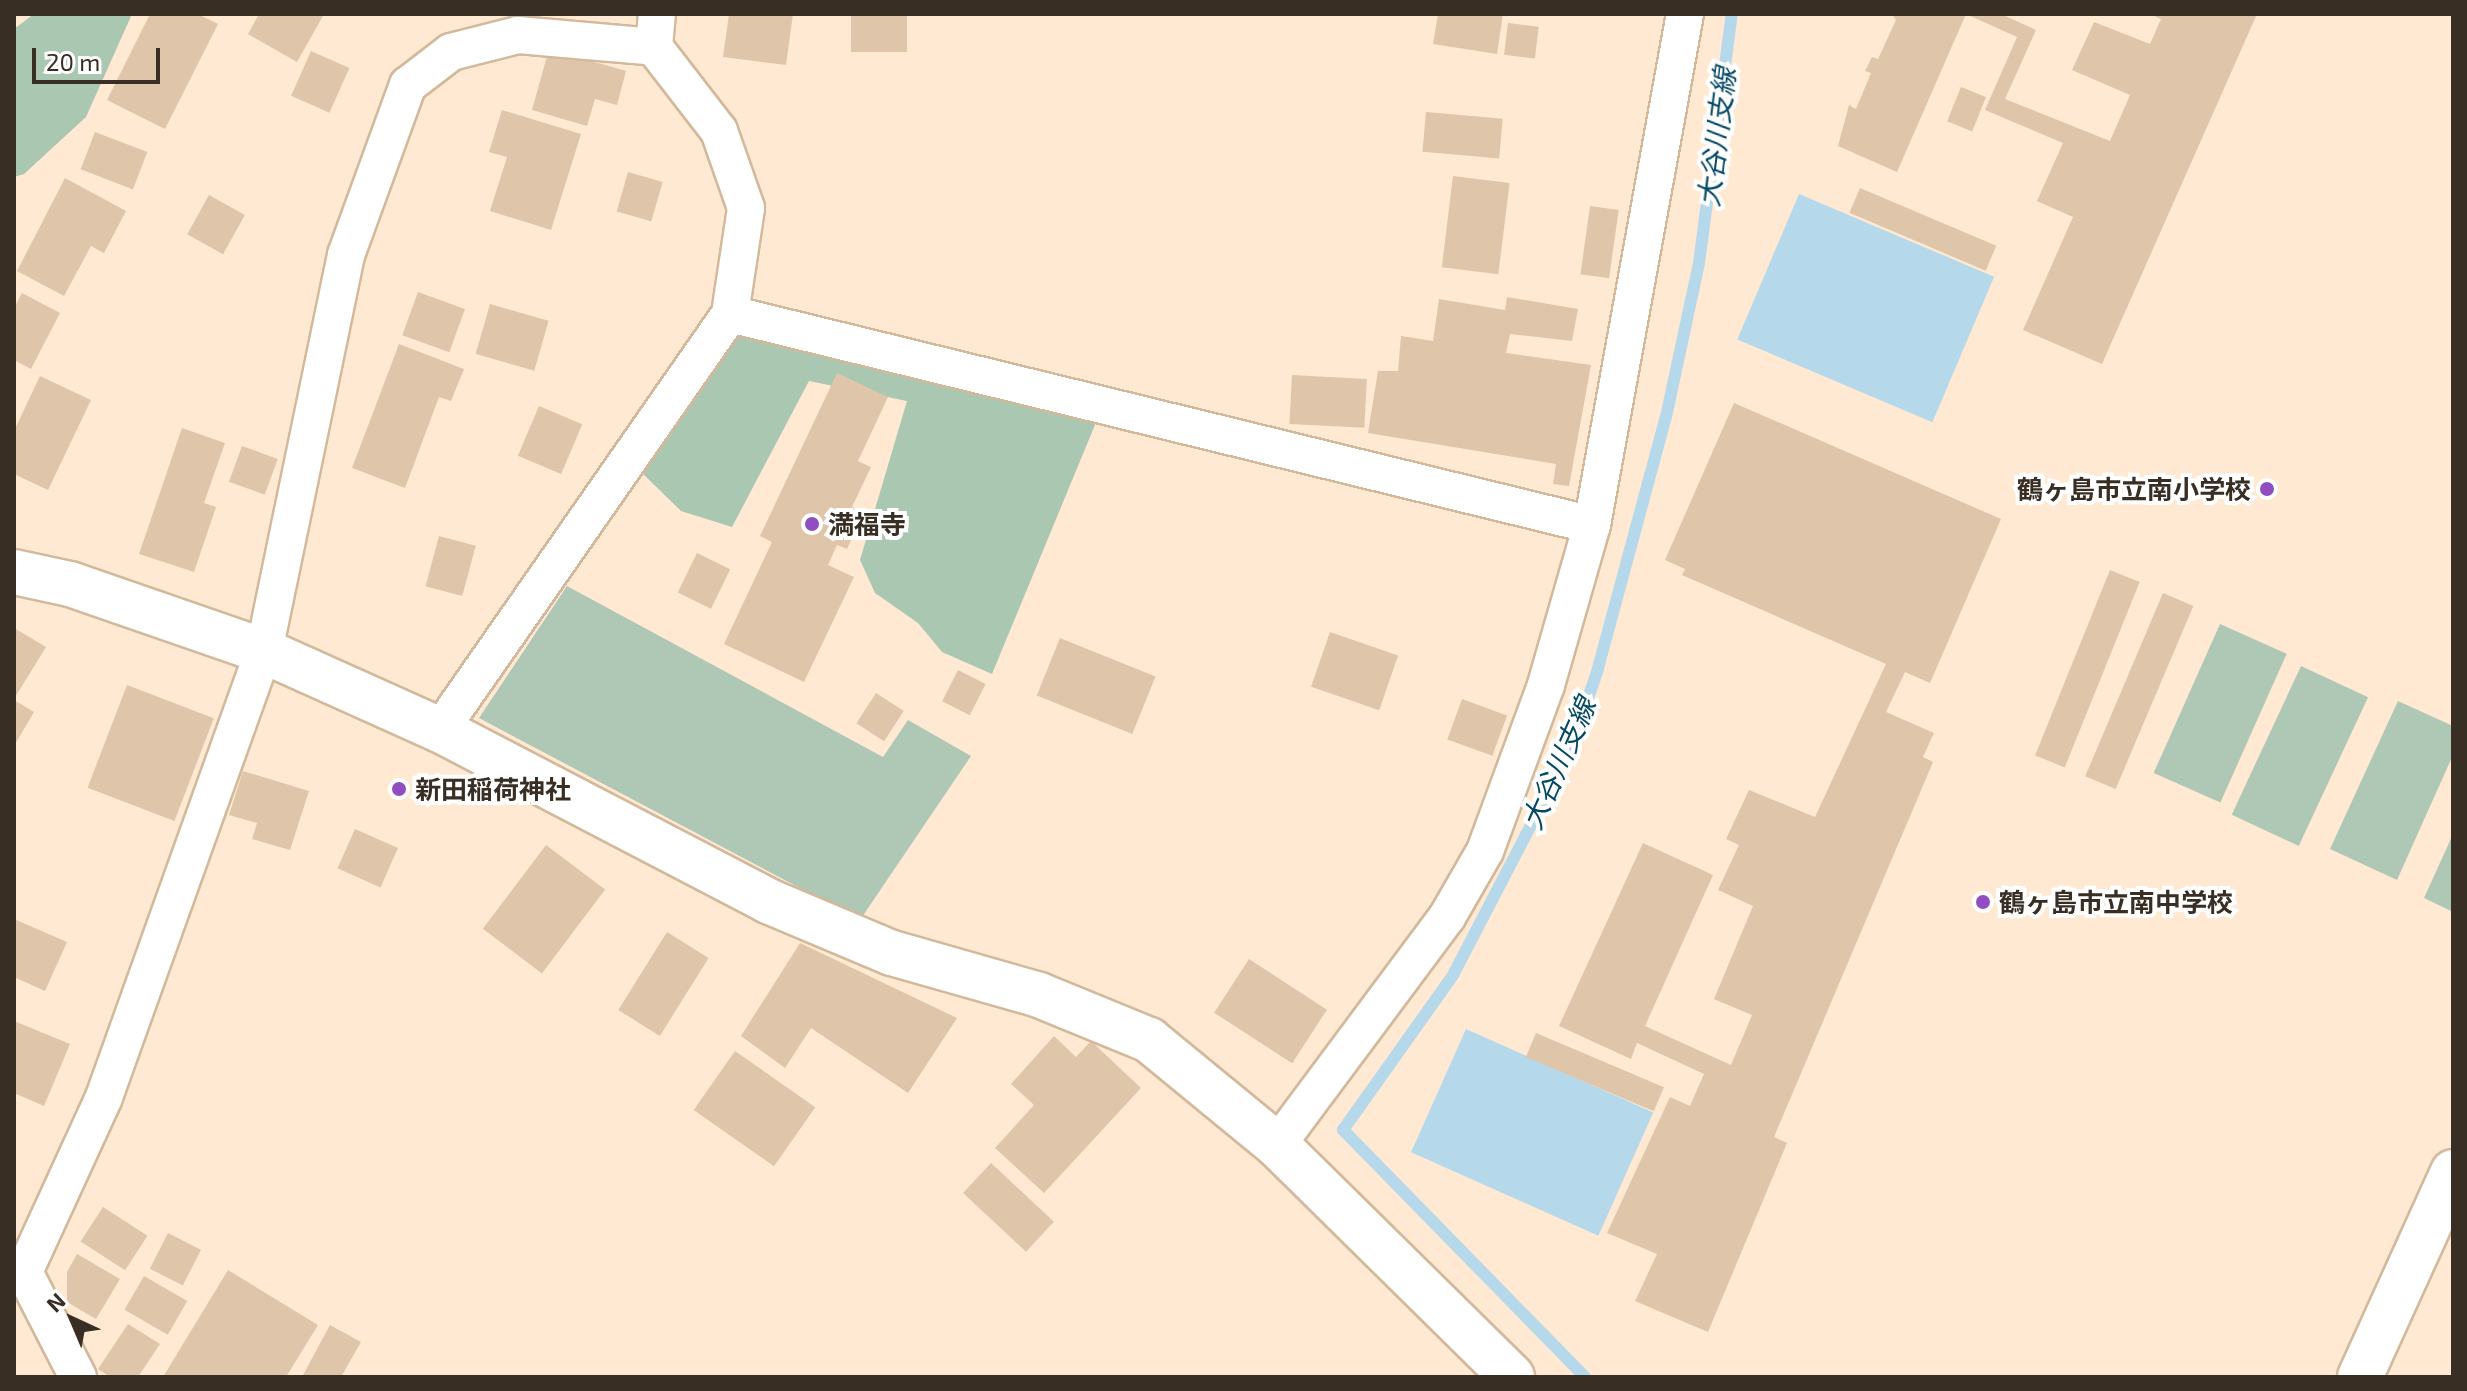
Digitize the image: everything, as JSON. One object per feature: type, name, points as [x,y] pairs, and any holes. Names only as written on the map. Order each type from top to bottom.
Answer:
[{"type":"street","points":[[1277,1145],[1447,917],[1485,851],[1546,685],[1592,525],[1685,14]]},
{"type":"street","points":[[78,1377],[19,1274],[104,1097],[264,651],[346,255],[408,85],[451,52],[518,35],[655,31],[719,131],[746,208],[730,314],[440,730]]},
{"type":"street","points":[[730,314],[1592,525]]},
{"type":"street","points":[[14,572],[70,584],[264,651],[440,730],[768,901],[892,953],[1039,995],[1149,1040],[1277,1145],[1512,1377]]},
{"type":"street","points":[[2360,1377],[2448,1196]]},
{"type":"green space","points":[[34,14],[132,14],[86,117],[24,174],[14,177],[14,29]]},
{"type":"green space","points":[[739,326],[1097,420],[992,674],[942,652],[918,623],[875,593],[860,560],[907,401],[809,381],[732,527],[681,511],[639,470]]},
{"type":"green space","points":[[567,586],[883,757],[908,720],[971,756],[860,920],[479,718]]},
{"type":"green space","points":[[2220,624],[2287,654],[2220,803],[2154,773]]},
{"type":"green space","points":[[2301,666],[2368,697],[2299,846],[2232,815]]},
{"type":"green space","points":[[2398,701],[2453,726],[2453,755],[2397,880],[2330,849]]},
{"type":"green space","points":[[2453,834],[2453,912],[2424,898]]},
{"type":"water","points":[[1799,194],[1994,277],[1932,422],[1737,339]]},
{"type":"water","points":[[1466,1029],[1653,1112],[1598,1236],[1411,1152]]},
{"type":"building","points":[[150,14],[198,14],[218,24],[165,129],[107,100]]},
{"type":"building","points":[[259,14],[324,14],[297,62],[248,34]]},
{"type":"building","points":[[729,14],[793,14],[786,65],[723,57]]},
{"type":"building","points":[[851,14],[907,14],[907,52],[851,52]]},
{"type":"building","points":[[1438,14],[1503,14],[1497,54],[1433,44]]},
{"type":"building","points":[[1892,14],[1966,14],[1897,172],[1838,146],[1849,105],[1856,109],[1871,73],[1865,71],[1872,57],[1878,59],[1896,20]]},
{"type":"building","points":[[1966,14],[2001,14],[2036,30],[2005,99],[2110,141],[2130,95],[2072,70],[2094,22],[2150,44],[2161,19],[2149,14],[2257,14],[2102,364],[2023,330],[2073,217],[2037,201],[2063,143],[1985,110],[2017,37]]},
{"type":"building","points":[[1508,23],[1539,27],[1535,59],[1504,55]]},
{"type":"building","points":[[549,49],[626,71],[617,105],[595,99],[587,126],[532,110]]},
{"type":"building","points":[[311,51],[349,68],[329,113],[291,96]]},
{"type":"building","points":[[1961,87],[1986,97],[1972,131],[1947,121]]},
{"type":"building","points":[[502,110],[581,134],[551,230],[490,211],[507,157],[489,152]]},
{"type":"building","points":[[1426,112],[1503,119],[1499,159],[1423,152]]},
{"type":"building","points":[[95,132],[147,152],[133,189],[81,169]]},
{"type":"building","points":[[628,172],[663,182],[651,221],[617,211]]},
{"type":"building","points":[[1453,176],[1510,183],[1498,274],[1442,267]]},
{"type":"building","points":[[65,178],[126,211],[104,253],[91,246],[64,296],[17,271]]},
{"type":"building","points":[[1860,188],[1996,246],[1986,271],[1849,213]]},
{"type":"building","points":[[209,195],[245,215],[223,254],[187,234]]},
{"type":"building","points":[[1590,206],[1619,210],[1609,278],[1580,274]]},
{"type":"building","points":[[418,292],[465,309],[449,352],[402,335]]},
{"type":"building","points":[[22,293],[60,313],[31,369],[14,360],[14,308]]},
{"type":"building","points":[[1507,297],[1578,309],[1572,341],[1510,334],[1506,353],[1591,365],[1569,486],[1553,484],[1556,464],[1368,433],[1378,371],[1398,371],[1401,336],[1433,341],[1439,299],[1505,310]]},
{"type":"building","points":[[490,304],[549,321],[534,371],[476,354]]},
{"type":"building","points":[[399,344],[464,369],[451,401],[439,397],[405,488],[352,468]]},
{"type":"building","name":"満福寺","points":[[837,373],[888,397],[858,461],[871,467],[852,507],[864,512],[847,549],[837,545],[828,565],[854,577],[804,682],[724,644],[772,542],[760,536]]},
{"type":"building","points":[[1292,375],[1367,379],[1364,428],[1289,424]]},
{"type":"building","points":[[40,376],[91,400],[48,490],[14,474],[14,431]]},
{"type":"building","points":[[1734,403],[2001,519],[1930,683],[1905,672],[1886,712],[1934,733],[1923,757],[1933,762],[1774,1137],[1787,1143],[1708,1332],[1635,1301],[1657,1254],[1607,1233],[1670,1097],[1690,1106],[1704,1074],[1637,1043],[1631,1059],[1559,1026],[1643,843],[1713,875],[1645,1026],[1731,1065],[1752,1015],[1714,999],[1753,906],[1718,890],[1739,845],[1726,839],[1749,790],[1815,817],[1886,664],[1682,575],[1685,569],[1665,560]]},
{"type":"building","points":[[539,406],[582,424],[561,474],[518,456]]},
{"type":"building","points":[[182,428],[225,443],[204,503],[216,507],[194,572],[139,554]]},
{"type":"building","points":[[242,446],[278,459],[265,495],[229,482]]},
{"type":"building","points":[[439,536],[476,546],[462,596],[426,586]]},
{"type":"building","points":[[697,553],[730,569],[711,609],[678,593]]},
{"type":"building","points":[[2110,570],[2140,582],[2065,767],[2035,755]]},
{"type":"building","points":[[2163,593],[2193,606],[2116,789],[2085,776]]},
{"type":"building","points":[[14,628],[46,647],[14,699]]},
{"type":"building","points":[[1330,632],[1398,655],[1379,710],[1311,687]]},
{"type":"building","points":[[1060,638],[1155,677],[1132,734],[1037,695]]},
{"type":"building","points":[[958,670],[986,684],[970,715],[942,701]]},
{"type":"building","points":[[127,685],[214,718],[174,821],[88,788]]},
{"type":"building","points":[[876,693],[904,711],[884,741],[856,723]]},
{"type":"building","points":[[1462,699],[1507,715],[1492,756],[1447,739]]},
{"type":"building","points":[[14,700],[34,712],[14,746]]},
{"type":"building","points":[[243,771],[309,791],[290,850],[252,839],[257,823],[229,815]]},
{"type":"building","points":[[355,829],[398,848],[380,887],[338,868]]},
{"type":"building","points":[[546,845],[605,890],[542,973],[483,929]]},
{"type":"building","points":[[14,919],[67,942],[45,991],[14,977]]},
{"type":"building","points":[[667,932],[709,958],[660,1036],[618,1010]]},
{"type":"building","points":[[800,943],[957,1018],[908,1093],[811,1028],[785,1068],[741,1036]]},
{"type":"building","points":[[1249,959],[1327,1010],[1292,1063],[1214,1013]]},
{"type":"building","points":[[14,1021],[70,1044],[44,1106],[14,1093]]},
{"type":"building","points":[[1536,1033],[1664,1087],[1654,1111],[1526,1057]]},
{"type":"building","points":[[1054,1036],[1076,1057],[1091,1041],[1141,1088],[1044,1193],[995,1148],[1034,1105],[1011,1084]]},
{"type":"building","points":[[735,1051],[815,1107],[774,1166],[694,1110]]},
{"type":"building","points":[[991,1163],[1054,1222],[1026,1252],[963,1193]]},
{"type":"building","points":[[103,1207],[147,1236],[125,1270],[81,1241]]},
{"type":"building","points":[[168,1233],[201,1250],[183,1285],[150,1269]]},
{"type":"building","points":[[77,1254],[120,1279],[96,1319],[67,1302],[67,1272]]},
{"type":"building","points":[[228,1270],[318,1325],[286,1377],[163,1377]]},
{"type":"building","points":[[144,1276],[187,1301],[168,1335],[124,1310]]},
{"type":"building","points":[[128,1324],[160,1344],[138,1377],[110,1377],[98,1369]]},
{"type":"building","points":[[330,1325],[361,1342],[341,1377],[302,1377]]},
{"type":"waterway","name":"大谷川支線","points":[[1585,1377],[1343,1130],[1453,975],[1571,748],[1597,672],[1666,417],[1699,263],[1732,14]]},
{"type":"place","name":"鶴ヶ島市立南小学校","points":[[2267,489]]},
{"type":"place","name":"満福寺","points":[[812,524]]},
{"type":"place","name":"新田稲荷神社","points":[[399,789]]},
{"type":"place","name":"鶴ヶ島市立南中学校","points":[[1983,902]]}]
